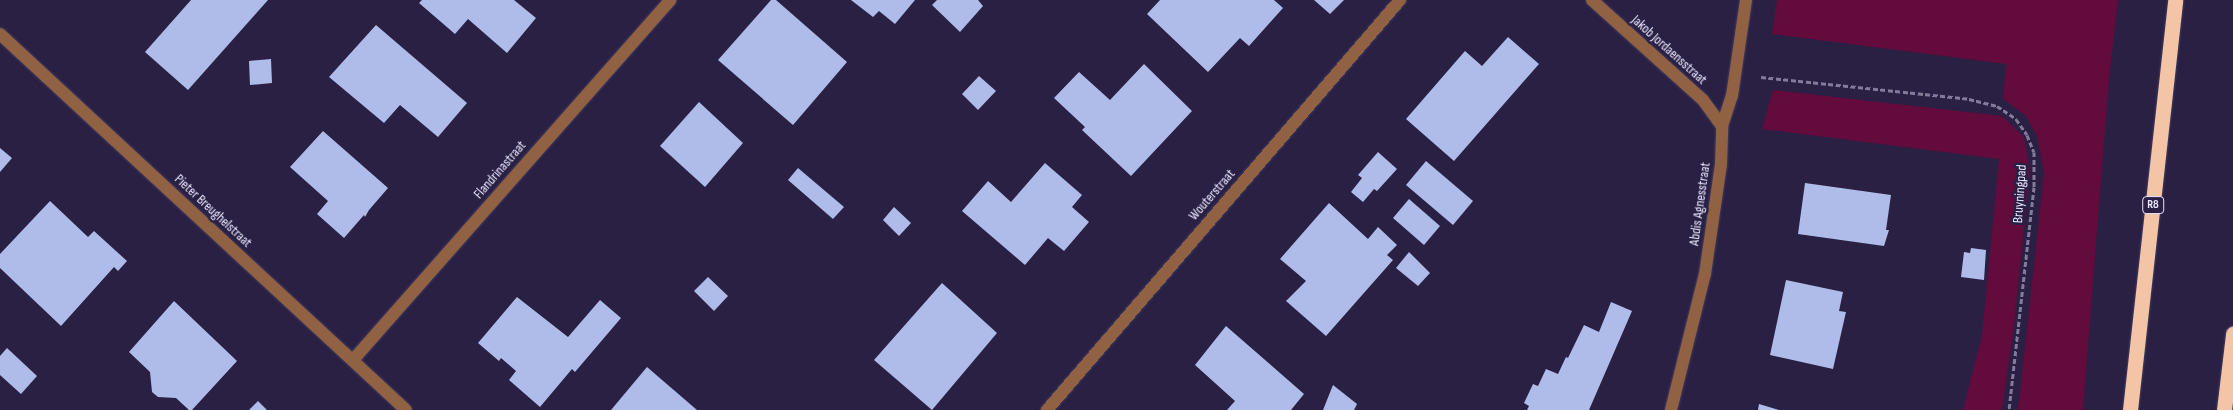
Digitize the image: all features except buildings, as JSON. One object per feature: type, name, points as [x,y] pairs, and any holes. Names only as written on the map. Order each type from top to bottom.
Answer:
[{"type":"highway","name":"R8","points":[[2130,410],[2175,0]]},
{"type":"highway","points":[[2224,410],[2233,334]]},
{"type":"street","name":"Flandrinastraat","points":[[353,360],[670,0]]},
{"type":"street","name":"Wouterstraat","points":[[1047,410],[1400,0]]},
{"type":"street","name":"Jakob Jordaensstraat","points":[[1592,0],[1703,100],[1722,126]]},
{"type":"street","name":"Abdis Agnesstraat","points":[[1670,410],[1706,274],[1722,164],[1722,126],[1736,75],[1746,0]]},
{"type":"street","name":"Pieter Breughelstraat","points":[[0,34],[406,410]]},
{"type":"path","name":"Bruyningpad","points":[[1736,75],[1969,99],[1997,106],[2016,119],[2027,135],[2034,152],[2034,187],[2009,410]]},
{"type":"shaded area","points":[[1777,0],[2118,0],[2109,78],[2083,410],[2018,410],[2044,173],[2037,136],[2025,115],[2003,99],[2006,64],[1772,34]]},
{"type":"shaded area","points":[[1773,90],[2002,116],[2024,137],[2030,171],[2013,334],[2002,410],[1963,410],[1982,335],[1999,159],[1762,129]]}]
